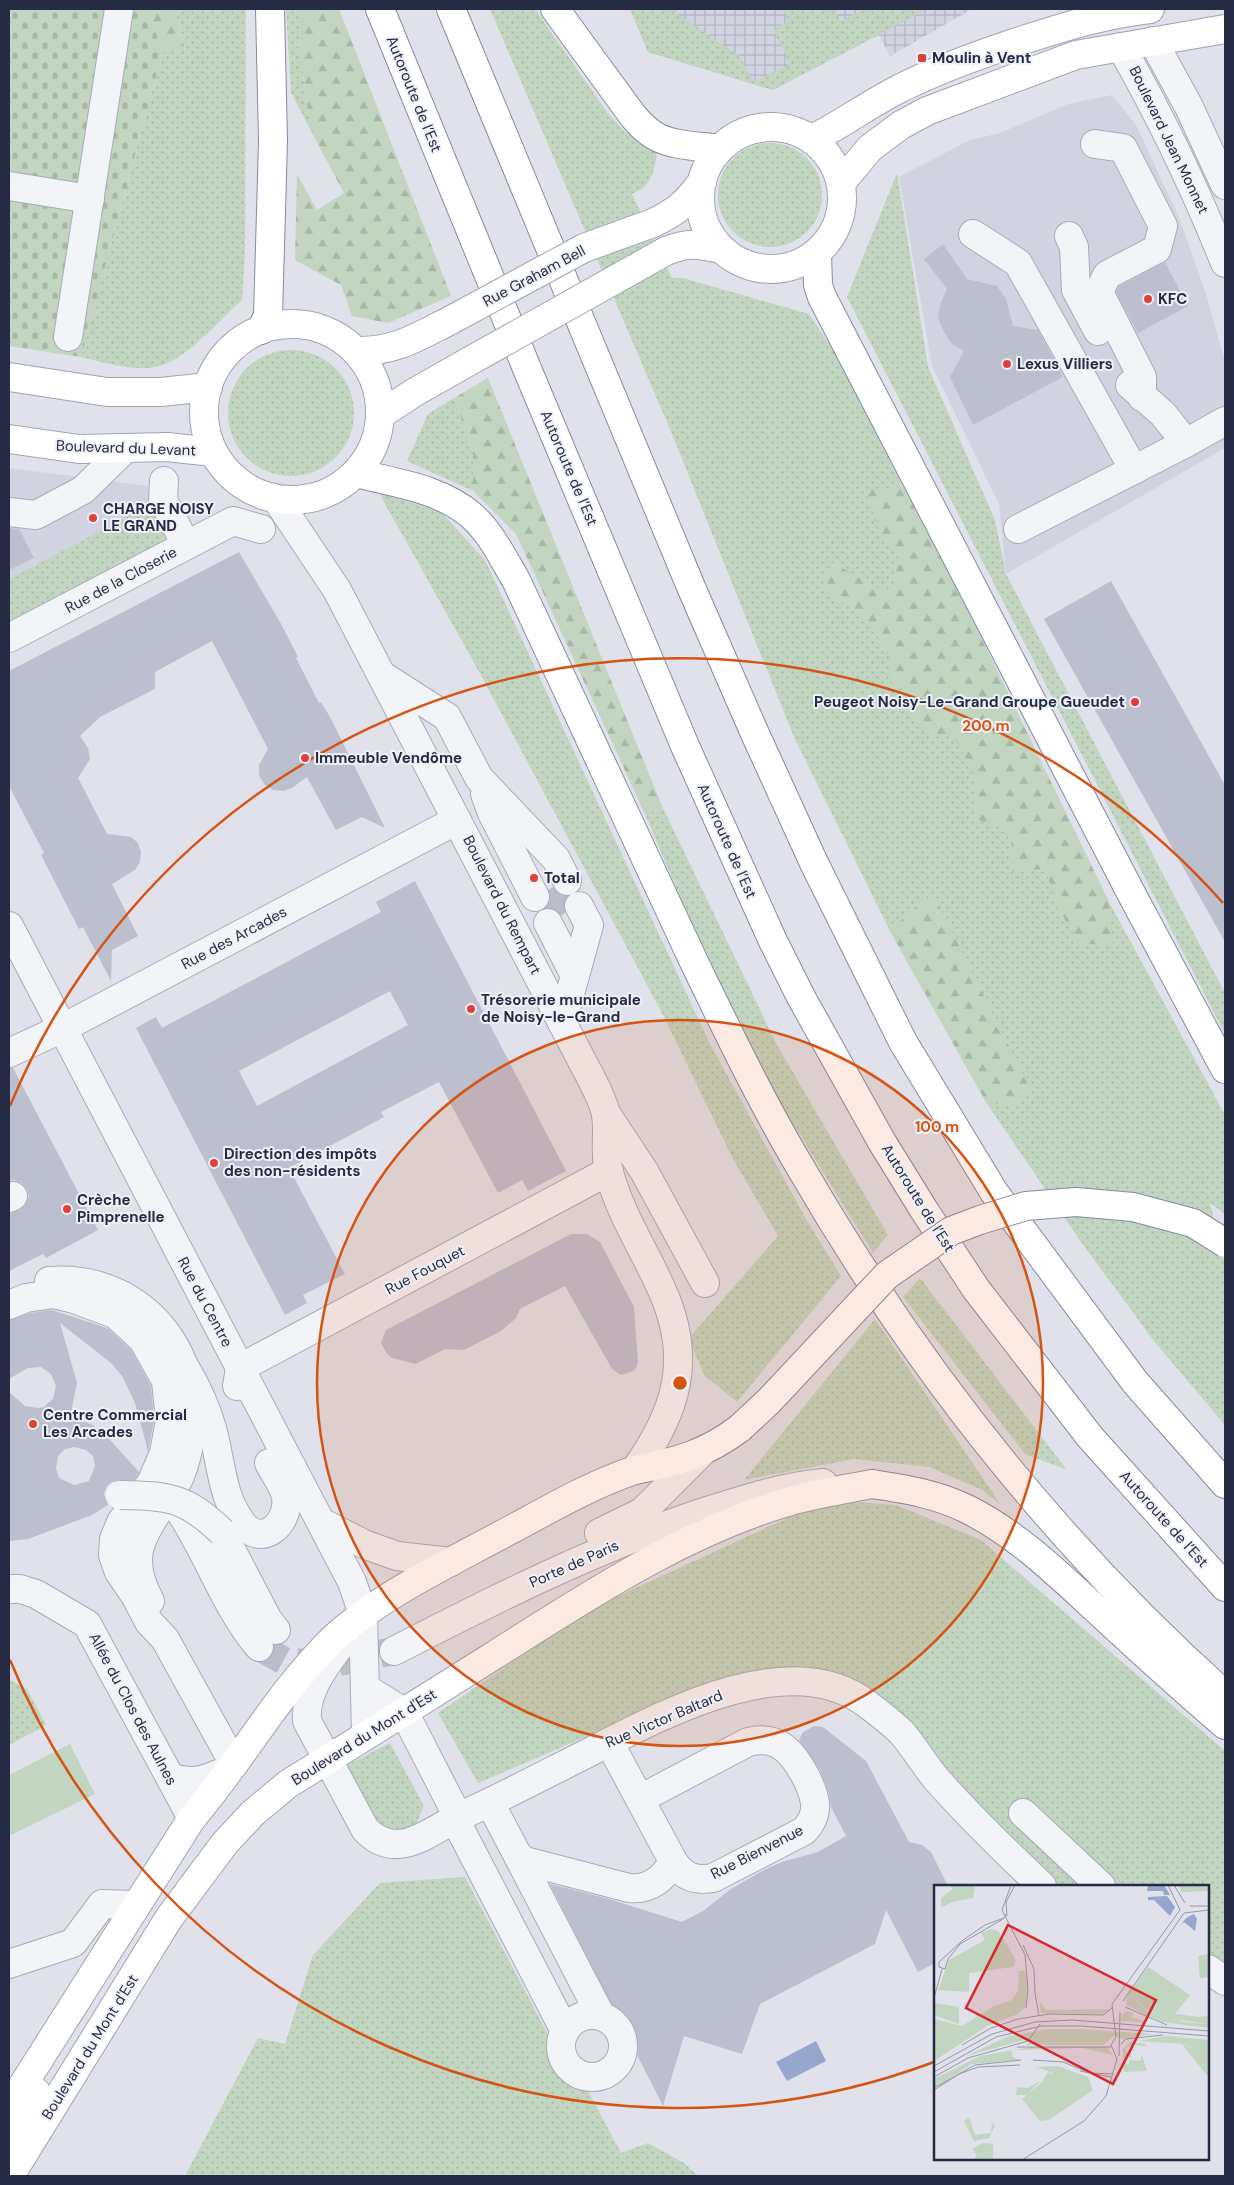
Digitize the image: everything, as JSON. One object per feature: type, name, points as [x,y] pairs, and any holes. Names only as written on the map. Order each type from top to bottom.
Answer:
[{"type":"main road","points":[[261,330],[268,316],[274,141],[270,9]]},
{"type":"main road","name":"Autoroute de l’Est","points":[[380,9],[685,746],[773,941],[801,997],[882,1142],[976,1289],[1090,1437],[1225,1587]]},
{"type":"main road","points":[[451,9],[691,587],[752,727],[818,871],[904,1042],[994,1192],[1135,1382],[1225,1484]]},
{"type":"main road","points":[[555,9],[633,116],[645,129],[657,137],[673,142],[719,149]]},
{"type":"main road","points":[[812,139],[840,126],[885,97],[922,78],[1101,12],[1140,9],[1154,41]]},
{"type":"main road","points":[[1101,12],[1121,47]]},
{"type":"main road","points":[[841,183],[870,148],[901,126],[927,111],[1076,55],[1225,29]]},
{"type":"main road","name":"Rue Graham Bell","points":[[763,126],[797,131],[812,139],[830,158],[841,183],[843,202],[839,222],[830,238],[817,253],[802,262],[786,268],[768,269],[751,266],[735,259],[721,249],[710,234],[703,218],[700,200],[702,182],[708,164],[719,149],[739,134],[763,126]]},
{"type":"main road","name":"Rue Graham Bell","points":[[356,351],[373,352],[393,347],[451,320],[584,248],[653,223],[686,204],[702,182]]},
{"type":"main road","name":"Rue Graham Bell","points":[[380,415],[415,392],[666,251],[684,244],[721,249]]},
{"type":"main road","points":[[817,253],[818,284],[822,296],[1131,893],[1225,1069]]},
{"type":"main road","points":[[286,324],[311,326],[336,336],[356,351],[370,370],[375,385],[380,415],[377,436],[368,456],[356,474],[333,491],[306,500],[276,500],[251,490],[229,474],[213,452],[206,431],[204,408],[208,386],[219,362],[231,349],[261,330],[286,324]]},
{"type":"main road","points":[[9,377],[107,392],[161,392],[208,386]]},
{"type":"main road","name":"Boulevard du Levant","points":[[9,439],[79,449],[166,447],[213,452]]},
{"type":"main road","points":[[356,474],[414,486],[433,493],[452,502],[471,516],[486,532],[516,580],[672,916],[755,1085],[801,1170],[860,1264],[913,1344],[1017,1478],[1076,1547],[1141,1614],[1225,1694]]},
{"type":"main road","points":[[9,2107],[192,1818],[304,1670],[332,1640],[362,1614],[451,1562],[598,1484],[635,1470],[682,1460],[720,1444],[769,1401],[887,1275],[951,1231],[1026,1206],[1076,1202],[1133,1206],[1193,1223],[1225,1243]]},
{"type":"main road","points":[[872,1484],[916,1491],[938,1498],[965,1508],[989,1522],[1044,1561],[1225,1726]]},
{"type":"main road","name":"Boulevard du Mont d'Est","points":[[10,2176],[169,1918],[231,1837],[253,1813],[288,1784],[588,1596],[718,1527],[795,1500],[872,1484]]},
{"type":"main road","points":[[136,1973],[138,1936],[187,1852],[193,1834],[192,1818]]},
{"type":"main road","points":[[9,2139],[26,2108],[102,1989],[114,1941]]},
{"type":"street","points":[[68,337],[119,9]]},
{"type":"street","name":"Boulevard Jean Monnet","points":[[1154,41],[1189,108],[1225,185]]},
{"type":"street","name":"Boulevard Jean Monnet","points":[[1121,47],[1155,105],[1202,203],[1225,263]]},
{"type":"street","points":[[1095,144],[1123,148],[1163,226],[1157,249],[1107,275],[1099,292],[1142,377],[1142,397]]},
{"type":"street","points":[[9,186],[90,199]]},
{"type":"street","points":[[973,234],[1018,263],[1134,470]]},
{"type":"street","points":[[1068,236],[1074,247],[1076,290],[1124,380],[1163,414],[1186,443]]},
{"type":"street","points":[[1018,529],[1186,443],[1225,420]]},
{"type":"street","points":[[9,512],[36,515],[83,490],[126,448]]},
{"type":"street","points":[[164,481],[163,500],[186,545]]},
{"type":"street","name":"Boulevard du Rempart","points":[[276,500],[337,590],[562,1022],[606,1114],[609,1171],[629,1224],[671,1312],[678,1346],[677,1384],[673,1402],[654,1443],[635,1470]]},
{"type":"street","name":"Rue de la Closerie","points":[[9,638],[233,521],[261,529]]},
{"type":"street","points":[[382,676],[447,717],[479,778],[492,813],[551,889],[509,810],[479,778]]},
{"type":"street","name":"Rue des Arcades","points":[[9,1053],[63,1028],[458,820]]},
{"type":"street","points":[[562,1022],[589,925],[563,914],[578,964]]},
{"type":"street","name":"Rue du Centre","points":[[9,926],[352,1582],[362,1614],[366,1735]]},
{"type":"street","points":[[606,1114],[644,1171],[704,1283]]},
{"type":"street","name":"Rue Fouquet","points":[[240,1368],[609,1171]]},
{"type":"street","points":[[9,1289],[20,1283],[61,1280],[96,1283],[129,1299],[155,1319],[176,1347],[205,1406],[229,1500]]},
{"type":"street","points":[[9,1306],[26,1298],[53,1294],[74,1299],[115,1314],[143,1340],[166,1381],[170,1420],[164,1453],[151,1483],[121,1522],[114,1539],[113,1555],[119,1572],[136,1597],[149,1622],[165,1639]]},
{"type":"street","points":[[186,1368],[205,1448],[229,1500],[242,1524],[254,1533],[267,1533],[280,1525],[286,1514],[286,1496],[234,1396],[240,1368]]},
{"type":"street","points":[[170,1777],[182,1781],[206,1781],[232,1767],[165,1639],[159,1617],[144,1591],[138,1569],[139,1546],[148,1527],[179,1478],[192,1434],[193,1401]]},
{"type":"street","name":"Porte de Paris","points":[[508,1592],[556,1558],[642,1512],[701,1453]]},
{"type":"street","name":"Porte de Paris","points":[[508,1592],[557,1572],[616,1544],[742,1500],[805,1484],[829,1482],[872,1484]]},
{"type":"street","points":[[120,1495],[158,1496],[178,1500],[202,1513],[222,1532],[268,1620],[268,1638],[239,1620],[192,1529],[177,1508]]},
{"type":"street","points":[[321,1522],[366,1545],[397,1556],[451,1562]]},
{"type":"street","name":"Allée du Clos des Aulnes","points":[[9,1589],[20,1589],[36,1594],[87,1624],[192,1818]]},
{"type":"street","points":[[394,1651],[508,1592]]},
{"type":"street","points":[[362,1614],[310,1692],[306,1708],[307,1721],[365,1829],[374,1839],[390,1844],[409,1843],[458,1817]]},
{"type":"street","name":"Rue Victor Baltard","points":[[458,1817],[490,1803],[650,1722],[711,1696],[743,1687],[790,1680],[835,1687],[865,1702],[901,1733],[938,1780],[998,1845],[1041,1885]]},
{"type":"street","points":[[365,1688],[404,1712],[458,1817],[460,1829],[565,2031]]},
{"type":"street","name":"Rue Bienvenue","points":[[609,1742],[678,1870],[689,1877],[703,1880],[713,1878],[804,1831],[813,1821],[816,1807],[814,1793],[796,1758],[788,1749],[777,1744],[758,1740],[748,1742],[640,1799]]},
{"type":"street","points":[[490,1803],[601,2016]]},
{"type":"street","points":[[1023,1813],[1100,1885]]},
{"type":"street","points":[[518,1856],[525,1861],[629,1888],[640,1889],[651,1886],[667,1872],[673,1861]]},
{"type":"street","points":[[9,1964],[73,1943],[102,1904],[136,1905]]},
{"type":"street","points":[[1209,1970],[1225,1981]]},
{"type":"street","points":[[1209,1977],[1225,1985]]},
{"type":"street","points":[[586,2014],[601,2016],[614,2022],[620,2030],[624,2049],[611,2080],[587,2077],[577,2073],[568,2066],[563,2056],[561,2045],[565,2031],[577,2018],[586,2014]]},
{"type":"shaded area","points":[[630,9],[972,9],[890,56],[879,35],[773,90],[648,52]]},
{"type":"shaded area","points":[[1112,95],[1136,125],[1180,220],[1206,294],[1225,362],[1225,448],[1006,574],[999,504],[932,366],[899,177],[970,140],[1000,133],[1068,104]]},
{"type":"shaded area","points":[[9,468],[148,486],[151,504],[9,579]]},
{"type":"green space","points":[[9,9],[147,9],[163,50],[81,357],[9,346]]},
{"type":"green space","points":[[147,9],[175,9],[185,51],[163,50]]},
{"type":"green space","points":[[175,9],[246,9],[245,251],[242,300],[198,342],[173,360],[159,366],[146,368],[121,366],[81,357],[163,50],[185,50]]},
{"type":"green space","points":[[286,9],[299,9],[300,55],[311,131],[291,92]]},
{"type":"green space","points":[[299,9],[339,9],[451,296],[388,323],[352,316],[341,285],[295,260],[297,174],[317,210],[344,193],[311,131],[300,55]]},
{"type":"green space","points":[[490,9],[535,9],[607,112],[624,131],[656,151],[655,164],[648,182],[643,188],[632,194],[672,278],[683,278],[809,314],[841,362],[903,487],[926,524],[1109,902],[1225,1115],[1225,1214],[1210,1203],[1225,1264],[1225,1425],[1154,1341],[1081,1242],[986,1102],[890,931],[794,737],[672,434]]},
{"type":"green space","points":[[630,9],[671,9],[740,57],[754,82],[790,64],[773,30],[789,21],[783,9],[834,9],[841,21],[865,9],[927,9],[773,90],[648,52]]},
{"type":"green space","points":[[770,143],[790,147],[799,151],[807,158],[814,166],[818,175],[822,195],[818,215],[814,224],[807,232],[799,239],[790,243],[770,247],[750,243],[741,239],[733,232],[726,224],[722,215],[718,195],[722,175],[726,166],[733,158],[741,151],[750,147]]},
{"type":"green space","points":[[897,173],[928,367],[995,520],[1006,574],[1225,993],[1225,1034],[847,297]]},
{"type":"green space","points":[[291,350],[315,355],[336,368],[349,389],[354,413],[349,437],[336,458],[315,471],[291,476],[267,471],[246,458],[233,437],[228,413],[233,389],[246,368],[267,355]]},
{"type":"green space","points":[[488,378],[662,806],[646,816],[516,534],[473,491],[473,453],[454,398]]},
{"type":"green space","points":[[454,398],[473,453],[473,491],[407,461],[428,414]]},
{"type":"green space","points":[[903,487],[926,524],[1109,902],[1113,946],[1079,943],[1058,908],[1045,868],[1013,874],[1011,832],[974,818],[974,774],[952,734],[930,737],[892,687],[891,660],[868,620],[821,588],[831,562],[891,595],[899,556],[877,526],[866,490]]},
{"type":"green space","points":[[379,493],[440,511],[485,560],[709,1042],[806,1219],[841,1276],[737,1402],[704,1375],[689,1338],[778,1236],[733,1159],[661,1011],[476,666]]},
{"type":"green space","points":[[151,504],[178,539],[9,628],[9,579]]},
{"type":"green space","points":[[662,806],[777,1045],[888,1235],[873,1253],[773,1091],[689,919],[646,816]]},
{"type":"green space","points":[[936,899],[1030,1089],[1016,1106],[986,1102],[890,931],[923,900]]},
{"type":"green space","points":[[920,1278],[1067,1470],[1025,1454],[903,1297]]},
{"type":"green space","points":[[875,1319],[1001,1505],[982,1490],[929,1467],[855,1459],[744,1480]]},
{"type":"green space","points":[[844,1501],[896,1505],[981,1540],[1225,1751],[1225,1964],[1209,1954],[1209,1885],[1058,1885],[861,1686],[714,1682],[478,1783],[438,1713],[588,1610],[800,1512]]},
{"type":"green space","points":[[10,1680],[27,1689],[46,1725],[9,1745]]},
{"type":"green space","points":[[390,1743],[424,1806],[416,1824],[400,1832],[381,1828],[345,1766]]},
{"type":"green space","points":[[70,1744],[95,1794],[11,1835],[9,1830],[9,1775]]},
{"type":"green space","points":[[465,1877],[574,2084],[587,2089],[621,2153],[648,2143],[684,2163],[698,2176],[185,2176],[258,2038],[285,2044],[313,1955],[380,1883]]},
{"type":"water","points":[[816,2041],[826,2061],[787,2081],[776,2062]]},
{"type":"building","name":"Lexus Villiers","points":[[943,244],[967,279],[997,286],[1006,299],[1013,326],[1038,330],[1063,377],[973,425],[950,377],[964,351],[952,344],[938,318],[940,305],[947,289],[924,259]]},
{"type":"building","name":"KFC","points":[[1165,262],[1188,306],[1138,333],[1116,292],[1119,286]]},
{"type":"building","points":[[9,528],[19,529],[34,558],[9,570]]},
{"type":"building","name":"Immeuble Vendôme","points":[[239,552],[280,622],[298,657],[296,658],[319,703],[321,702],[330,717],[385,828],[362,817],[336,830],[307,777],[292,788],[283,791],[273,790],[264,784],[259,775],[259,765],[268,749],[212,641],[155,672],[155,688],[100,717],[80,736],[88,748],[90,759],[78,778],[107,834],[131,837],[138,843],[141,852],[140,862],[135,870],[112,884],[138,936],[112,950],[111,981],[83,927],[79,929],[41,855],[44,853],[9,786],[9,671]]},
{"type":"building","name":"Peugeot Noisy-Le-Grand Groupe Gueudet","points":[[1111,581],[1225,785],[1225,942],[1044,619]]},
{"type":"building","points":[[415,881],[566,1171],[528,1191],[522,1180],[498,1193],[439,1082],[381,1112],[384,1117],[289,1168],[345,1274],[303,1295],[307,1303],[285,1315],[136,1028],[156,1017],[162,1028],[381,912],[376,902]],"holes":[[[390,991],[408,1025],[257,1106],[239,1071]]]},
{"type":"building","points":[[553,888],[559,894],[567,896],[563,905],[565,913],[561,915],[556,910],[545,908],[551,898],[549,890]]},
{"type":"building","points":[[9,1068],[13,1068],[98,1230],[46,1258],[43,1254],[9,1271],[9,1214],[20,1210],[26,1204],[29,1196],[27,1189],[22,1183],[14,1180],[9,1181]]},
{"type":"building","points":[[571,1234],[587,1234],[600,1242],[634,1307],[638,1362],[633,1371],[621,1375],[612,1369],[565,1286],[520,1309],[516,1318],[501,1331],[464,1350],[445,1349],[416,1364],[392,1358],[387,1354],[381,1343],[386,1330]]},
{"type":"building","name":"Centre Commercial Les Arcades","points":[[52,1310],[107,1328],[131,1350],[151,1386],[154,1419],[148,1451],[135,1403],[122,1376],[111,1363],[60,1323],[77,1383],[70,1417],[91,1424],[102,1431],[139,1472],[134,1480],[112,1482],[107,1486],[104,1494],[108,1505],[92,1515],[28,1539],[9,1541],[9,1392],[25,1406],[38,1408],[44,1407],[53,1399],[56,1386],[51,1374],[41,1367],[28,1368],[9,1379],[9,1320],[30,1313]],"holes":[[[74,1447],[86,1450],[93,1456],[95,1466],[89,1481],[74,1485],[59,1478],[56,1468],[58,1456],[65,1449]]]},
{"type":"building","points":[[814,1726],[823,1727],[866,1761],[909,1842],[922,1845],[931,1852],[948,1885],[934,1885],[934,1964],[918,1972],[886,1910],[875,1944],[760,2004],[742,2054],[684,2036],[663,2106],[550,1884],[609,1899],[682,1922],[703,1911],[731,1889],[764,1870],[782,1862],[818,1852],[846,1836],[831,1807],[829,1794],[820,1770],[799,1740],[803,1732]]},
{"type":"tunnel","points":[[550,889],[563,914]]},
{"type":"tunnel","points":[[259,1647],[286,1662],[329,1664],[394,1651]]},
{"type":"place","name":"Moulin à Vent","points":[[922,58]]},
{"type":"place","name":"KFC","points":[[1148,299]]},
{"type":"place","name":"Lexus Villiers","points":[[1007,364]]},
{"type":"place","name":"CHARGE NOISY LE GRAND","points":[[93,518]]},
{"type":"place","name":"Peugeot Noisy-Le-Grand Groupe Gueudet","points":[[1135,702]]},
{"type":"place","name":"Immeuble Vendôme","points":[[305,758]]},
{"type":"place","name":"Total","points":[[534,878]]},
{"type":"place","name":"Trésorerie municipale de Noisy-le-Grand","points":[[471,1009]]},
{"type":"place","name":"Direction des impôts des non-résidents","points":[[214,1163]]},
{"type":"place","name":"Crèche Pimprenelle","points":[[67,1209]]},
{"type":"place","name":"Centre Commercial Les Arcades","points":[[33,1424]]}]
